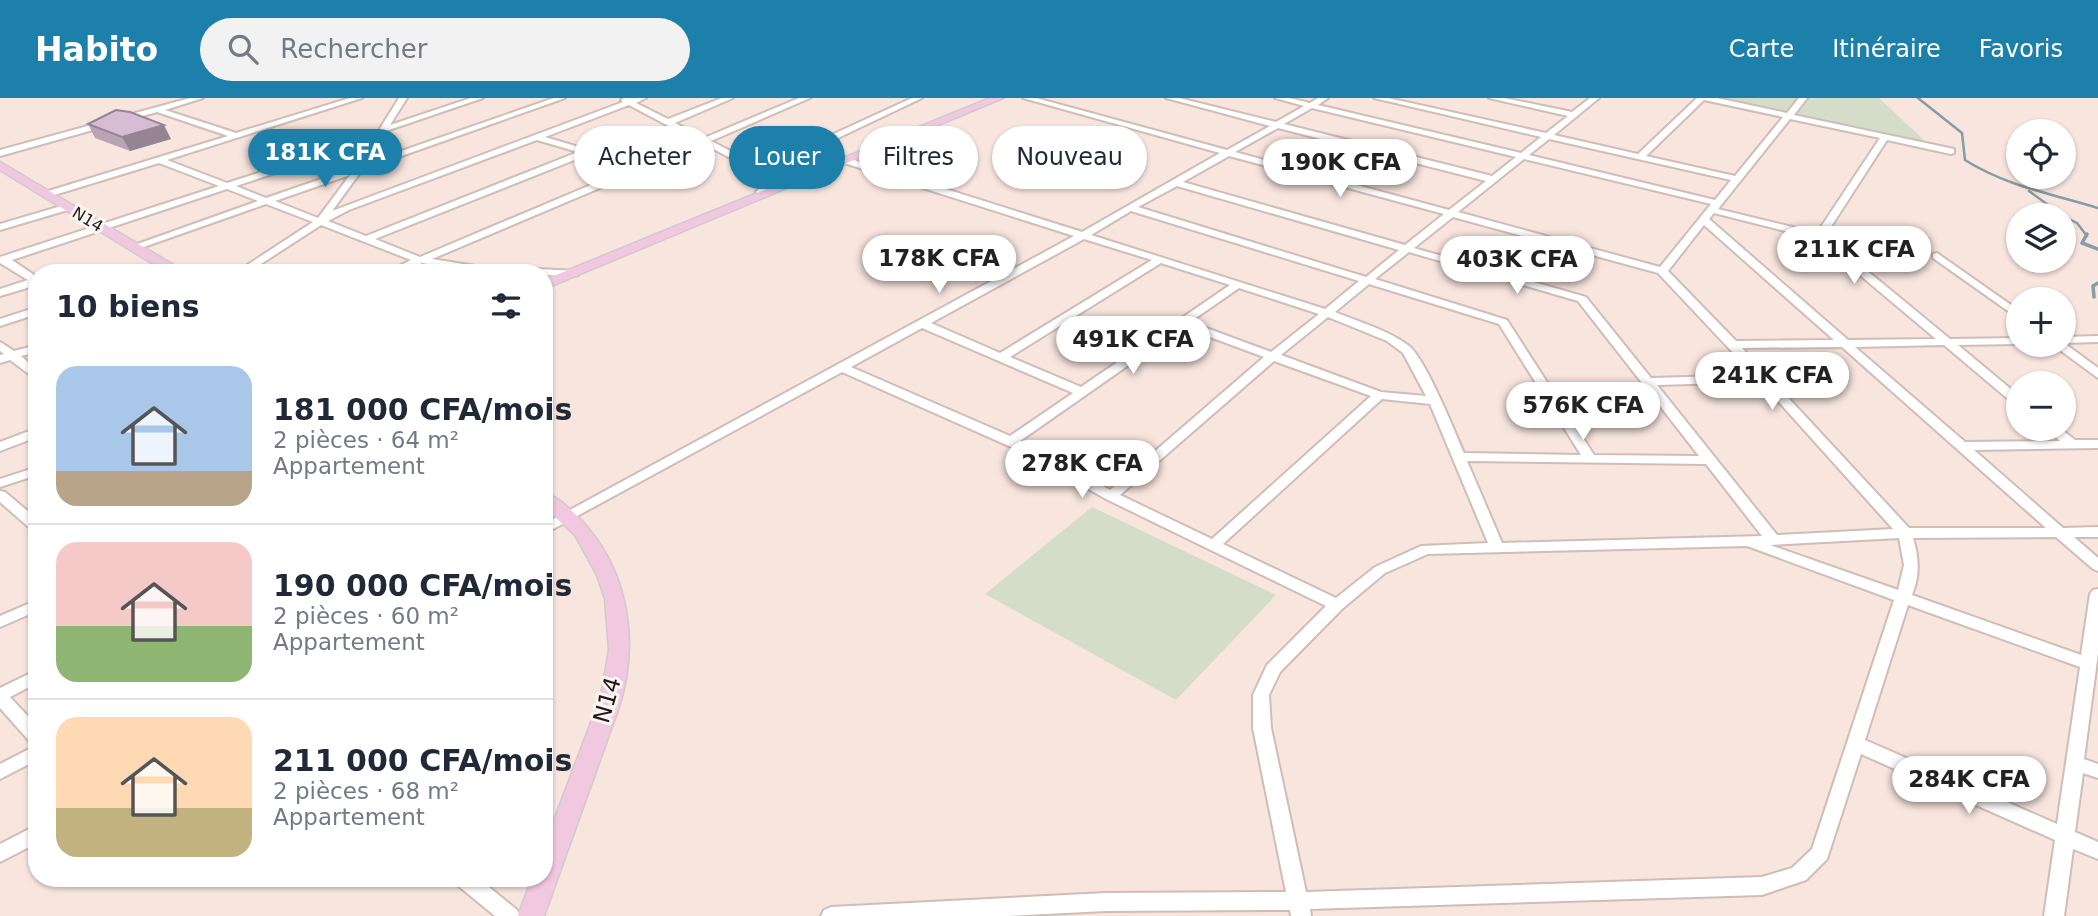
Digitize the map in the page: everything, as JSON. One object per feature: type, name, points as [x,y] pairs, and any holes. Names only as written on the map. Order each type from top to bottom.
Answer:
[{"type":"main road","points":[[847,160],[998,98]]},
{"type":"main road","name":"N14","points":[[4,170],[161,264]]},
{"type":"main road","points":[[553,281],[767,189]]},
{"type":"main road","name":"N14","points":[[553,854],[617,675],[619,622],[610,578],[600,557],[557,520]]},
{"type":"main road","name":"N14","points":[[531,916],[541,887]]},
{"type":"street","points":[[0,153],[199,98]]},
{"type":"street","points":[[320,98],[339,104]]},
{"type":"street","points":[[48,194],[358,98]]},
{"type":"street","points":[[320,222],[360,167],[403,98]]},
{"type":"street","points":[[2,259],[479,98]]},
{"type":"street","points":[[134,247],[561,98]]},
{"type":"street","points":[[254,264],[346,208],[537,137],[625,100],[642,98]]},
{"type":"street","points":[[669,122],[729,98]]},
{"type":"street","points":[[715,138],[806,98]]},
{"type":"street","points":[[845,133],[918,98]]},
{"type":"street","points":[[831,916],[1106,909],[1299,908],[1762,886],[1800,874],[1820,853],[1903,597],[1912,581],[1914,565],[1905,533],[1662,271],[1027,98]]},
{"type":"street","points":[[1170,98],[1495,180]]},
{"type":"street","points":[[1279,98],[1524,156],[1711,211],[1821,237],[2006,391]]},
{"type":"street","points":[[557,520],[1083,235],[1324,98]]},
{"type":"street","points":[[1378,98],[1737,179]]},
{"type":"street","points":[[1493,98],[1574,115]]},
{"type":"street","points":[[1111,496],[1273,356],[1453,215],[1595,98]]},
{"type":"street","points":[[1639,158],[1703,98],[1951,151]]},
{"type":"street","points":[[1662,271],[1803,98]]},
{"type":"street","points":[[625,100],[676,126]]},
{"type":"street","points":[[157,110],[237,136]]},
{"type":"street","points":[[537,137],[574,148]]},
{"type":"street","points":[[1821,237],[1885,137]]},
{"type":"street","points":[[365,240],[574,157]]},
{"type":"street","points":[[160,160],[365,240],[420,260],[444,264]]},
{"type":"street","points":[[847,160],[1328,313],[1391,339],[1408,351],[1434,401],[1497,547]]},
{"type":"street","points":[[1174,182],[1583,299],[1772,540]]},
{"type":"street","points":[[411,264],[591,189]]},
{"type":"street","points":[[758,194],[763,189]]},
{"type":"street","points":[[0,227],[68,207]]},
{"type":"street","points":[[1130,208],[1503,322],[1590,459]]},
{"type":"street","points":[[1711,211],[1846,343],[2098,566]]},
{"type":"street","points":[[1937,256],[2006,306]]},
{"type":"street","points":[[2,259],[28,277]]},
{"type":"street","points":[[1000,357],[1161,259]]},
{"type":"street","points":[[553,272],[574,273]]},
{"type":"street","points":[[0,293],[28,284]]},
{"type":"street","points":[[1010,442],[1238,284]]},
{"type":"street","points":[[0,323],[28,313]]},
{"type":"street","points":[[921,323],[1082,392]]},
{"type":"street","points":[[1182,323],[1379,395],[1434,401]]},
{"type":"street","points":[[2076,340],[2098,339]]},
{"type":"street","points":[[1731,345],[2006,341]]},
{"type":"street","points":[[0,345],[6,357],[28,370]]},
{"type":"street","points":[[6,357],[28,351]]},
{"type":"street","points":[[2076,357],[2098,373]]},
{"type":"street","points":[[841,367],[1010,442],[1111,496],[1337,605]]},
{"type":"street","points":[[1646,382],[1764,378]]},
{"type":"street","points":[[1213,545],[1379,395]]},
{"type":"street","points":[[0,447],[28,436]]},
{"type":"street","points":[[2068,441],[2073,445]]},
{"type":"street","points":[[1963,446],[2098,444]]},
{"type":"street","points":[[1458,457],[1707,460]]},
{"type":"street","points":[[0,483],[28,474]]},
{"type":"street","points":[[0,495],[28,519]]},
{"type":"street","points":[[1299,908],[1262,728],[1261,695],[1273,669],[1337,605],[1380,570],[1426,549],[1747,541],[1905,533],[2098,532]]},
{"type":"street","points":[[1747,541],[2088,664]]},
{"type":"street","points":[[2054,916],[2098,594]]},
{"type":"street","points":[[0,622],[28,609]]},
{"type":"street","points":[[28,681],[0,696],[28,728]]},
{"type":"street","points":[[1857,744],[2098,851]]},
{"type":"street","points":[[0,772],[28,756]]},
{"type":"street","points":[[2074,762],[2098,771]]},
{"type":"street","points":[[0,854],[28,837]]},
{"type":"street","points":[[474,887],[510,916]]},
{"type":"green space","points":[[1701,98],[1879,98],[1926,142]]},
{"type":"green space","points":[[1092,507],[1276,595],[1176,700],[985,594]]},
{"type":"building","points":[[116,110],[130,112],[164,125],[122,137],[88,124]]},
{"type":"waterway","points":[[1918,98],[1962,133],[1965,160],[2013,183],[2098,208]]},
{"type":"waterway","points":[[2029,191],[2046,203]]},
{"type":"waterway","points":[[2076,222],[2086,235]]},
{"type":"waterway","points":[[2086,235],[2082,243],[2098,249]]},
{"type":"waterway","points":[[2094,297],[2093,286],[2098,283]]}]
